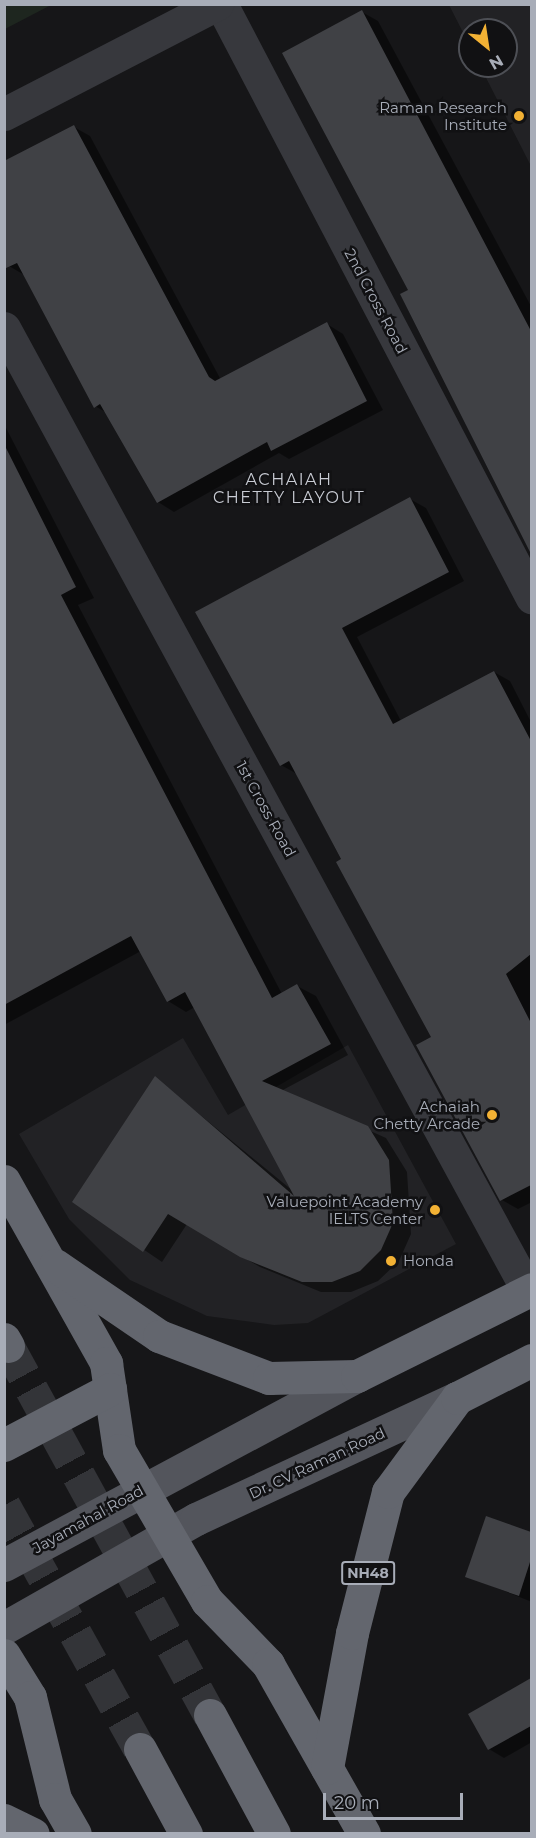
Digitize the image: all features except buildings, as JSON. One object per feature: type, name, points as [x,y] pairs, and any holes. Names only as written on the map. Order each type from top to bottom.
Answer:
[{"type":"highway","points":[[4,1180],[106,1363],[119,1450],[207,1601],[268,1664],[364,1833]]},
{"type":"highway","points":[[49,1260],[159,1336],[269,1378],[357,1376],[530,1290]]},
{"type":"highway","name":"Dr. CV Raman Road","points":[[457,1398],[531,1360]]},
{"type":"highway","points":[[4,1445],[110,1389]]},
{"type":"highway","name":"NH48","points":[[327,1768],[352,1633],[388,1492],[457,1398]]},
{"type":"highway","points":[[4,1655],[30,1697],[55,1799],[75,1833]]},
{"type":"highway","points":[[210,1714],[274,1833]]},
{"type":"highway","points":[[140,1749],[186,1833]]},
{"type":"highway","points":[[4,1820],[33,1833]]},
{"type":"main road","name":"Jayamahal Road","points":[[4,1565],[141,1489],[357,1376]]},
{"type":"main road","name":"Dr. CV Raman Road","points":[[4,1628],[168,1536],[457,1398]]},
{"type":"street","points":[[4,114],[219,4]]},
{"type":"street","name":"2nd Cross Road","points":[[219,4],[531,598]]},
{"type":"street","name":"1st Cross Road","points":[[4,328],[530,1290]]},
{"type":"shaded area","points":[[5,4],[51,4],[51,5],[5,29]]},
{"type":"shaded area","name":"Raman Research Institute","points":[[449,5],[531,5],[531,166],[486,78],[518,78],[518,18],[458,18],[458,23]]},
{"type":"shaded area","points":[[183,1038],[228,1115],[348,1045],[456,1244],[308,1323],[274,1325],[207,1316],[130,1280],[69,1219],[19,1134]]},
{"type":"tunnel","points":[[8,1346],[210,1715]]},
{"type":"tunnel","points":[[4,1505],[140,1749]]},
{"type":"place","name":"Raman Research Institute","points":[[519,116]]},
{"type":"place","name":"Achaiah Chetty Arcade","points":[[492,1115]]},
{"type":"place","name":"Valuepoint Academy IELTS Center","points":[[435,1210]]},
{"type":"place","name":"Honda","points":[[391,1261]]},
{"type":"district","name":"ACHAIAH CHETTY LAYOUT","points":[[289,489]]}]
